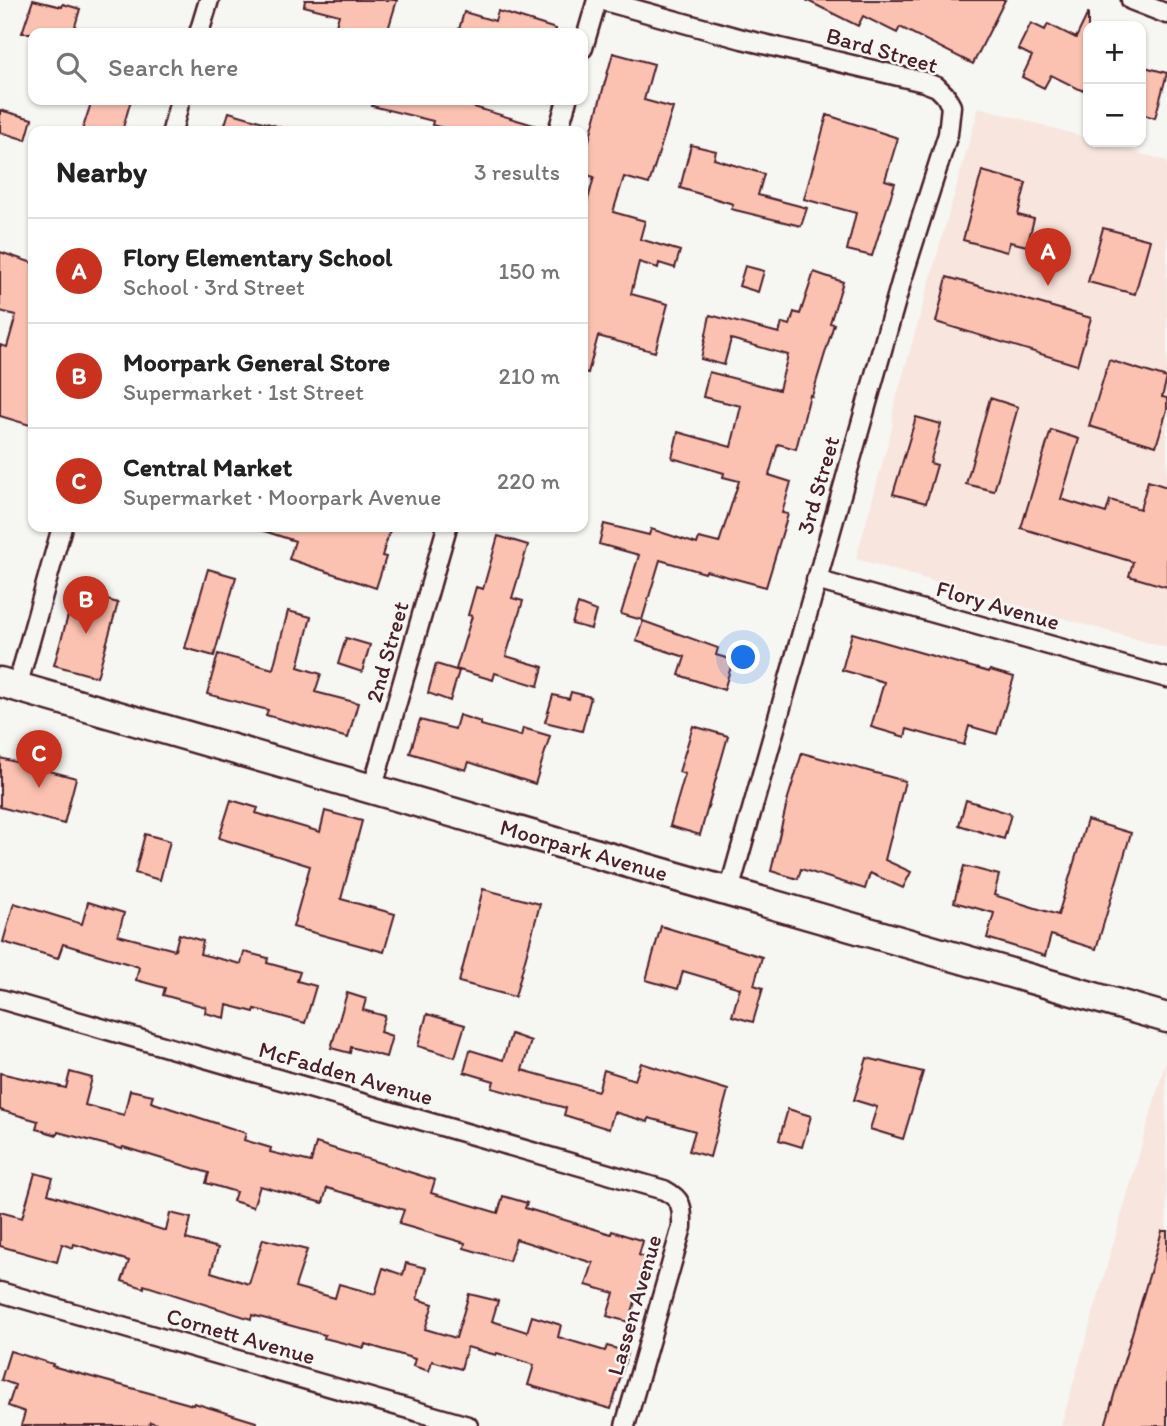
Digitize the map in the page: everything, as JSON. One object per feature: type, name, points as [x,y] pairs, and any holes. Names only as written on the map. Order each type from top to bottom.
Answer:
[{"type":"main road","name":"Moorpark Avenue","points":[[8,685],[1167,1018]]},
{"type":"street","points":[[201,28],[209,0]]},
{"type":"street","points":[[588,33],[599,0]]},
{"type":"street","name":"Bard Street","points":[[599,0],[742,39],[924,82],[937,87],[945,95]]},
{"type":"street","points":[[1135,1],[1167,14]]},
{"type":"street","name":"3rd Street","points":[[729,891],[902,279],[948,134],[951,106],[945,95]]},
{"type":"street","points":[[173,126],[179,105]]},
{"type":"street","points":[[559,126],[566,105]]},
{"type":"street","points":[[8,685],[60,532]]},
{"type":"street","name":"2nd Street","points":[[372,790],[446,532]]},
{"type":"street","name":"Flory Avenue","points":[[816,580],[1167,678]]},
{"type":"street","name":"McFadden Avenue","points":[[0,999],[664,1190],[677,1197]]},
{"type":"street","name":"Lassen Avenue","points":[[625,1426],[682,1227],[682,1210],[677,1197]]},
{"type":"street","name":"Cornett Avenue","points":[[0,1292],[468,1426]]},
{"type":"shaded area","points":[[979,107],[1083,137],[1083,147],[1118,147],[1167,161],[1167,648],[856,559],[892,428],[893,410]]},
{"type":"shaded area","points":[[1166,1060],[1167,1426],[1061,1426]]},
{"type":"building","points":[[33,0],[80,9],[74,28],[28,28],[28,33],[22,33]]},
{"type":"building","points":[[305,0],[397,0],[389,28],[335,28],[339,15],[304,6]]},
{"type":"building","points":[[806,0],[1005,0],[973,64],[900,27],[897,33],[863,16],[858,26]]},
{"type":"building","points":[[498,11],[553,28],[459,28],[464,12],[495,21]]},
{"type":"building","points":[[1031,23],[1045,30],[1048,24],[1076,38],[1083,23],[1083,91],[1051,75],[1044,88],[1022,77],[1032,56],[1018,49]]},
{"type":"building","points":[[613,53],[654,64],[644,100],[673,108],[649,184],[624,177],[613,212],[645,221],[640,239],[680,251],[675,268],[659,263],[658,268],[639,262],[631,294],[668,304],[655,352],[598,336],[588,373],[588,199],[594,177],[588,175],[588,144]]},
{"type":"building","points":[[1146,67],[1167,73],[1155,118],[1146,115]]},
{"type":"building","points":[[90,105],[130,105],[123,126],[84,126]]},
{"type":"building","points":[[467,105],[537,126],[436,126],[432,125],[433,121],[372,106]]},
{"type":"building","points":[[0,110],[32,119],[26,140],[0,132]]},
{"type":"building","points":[[229,112],[277,126],[225,126]]},
{"type":"building","points":[[827,115],[898,138],[885,180],[895,183],[872,256],[847,250],[856,213],[804,199]]},
{"type":"building","points":[[691,145],[716,151],[714,159],[764,174],[758,195],[807,208],[801,226],[731,209],[733,204],[680,188]]},
{"type":"building","points":[[982,171],[1026,183],[1018,215],[1034,219],[1027,246],[1010,242],[1007,252],[963,240]]},
{"type":"building","points":[[1103,228],[1150,240],[1135,294],[1088,282]]},
{"type":"building","points":[[0,252],[28,261],[28,424],[0,416],[0,345],[7,347],[16,315],[0,311]]},
{"type":"building","points":[[745,266],[764,271],[758,292],[739,286]]},
{"type":"building","points":[[814,272],[843,282],[830,323],[834,324],[812,396],[810,395],[796,449],[778,444],[769,475],[791,482],[782,513],[788,514],[766,587],[660,560],[642,620],[621,614],[639,555],[599,544],[604,524],[649,535],[651,529],[697,544],[699,538],[719,543],[739,481],[723,477],[724,473],[672,458],[678,432],[731,447],[741,406],[703,397],[709,372],[779,390],[788,355],[731,339],[724,365],[701,359],[710,315],[779,333],[782,323],[790,325],[794,312],[800,314]]},
{"type":"building","points":[[947,277],[1091,318],[1077,365],[936,322]]},
{"type":"building","points":[[1109,360],[1167,378],[1162,397],[1167,398],[1167,410],[1156,446],[1089,426]]},
{"type":"building","points":[[990,398],[1018,407],[994,491],[966,484]]},
{"type":"building","points":[[916,417],[941,424],[930,463],[937,465],[926,503],[893,494]]},
{"type":"building","points":[[1051,430],[1079,439],[1061,499],[1106,513],[1110,500],[1140,509],[1148,481],[1167,487],[1167,587],[1129,576],[1133,562],[1021,528]]},
{"type":"building","points":[[267,532],[389,532],[382,556],[386,557],[376,588],[289,559],[295,541]]},
{"type":"building","points":[[498,536],[528,545],[512,598],[523,601],[506,656],[543,667],[538,686],[495,673],[493,680],[456,669],[472,616],[468,615],[476,587],[483,589]]},
{"type":"building","points":[[208,569],[236,577],[214,656],[185,648]]},
{"type":"building","points":[[75,591],[118,603],[97,677],[54,665]]},
{"type":"building","points":[[578,604],[596,611],[591,629],[572,624]]},
{"type":"building","points":[[288,611],[311,617],[298,667],[321,674],[315,692],[358,703],[348,738],[266,715],[268,710],[207,694],[218,654],[273,669]]},
{"type":"building","points":[[643,621],[718,648],[716,655],[733,660],[724,690],[679,675],[685,657],[636,641]]},
{"type":"building","points":[[852,633],[1014,677],[997,734],[969,726],[964,745],[907,729],[905,737],[871,727],[884,682],[842,670]]},
{"type":"building","points":[[346,638],[370,645],[362,672],[338,664]]},
{"type":"building","points":[[436,664],[459,671],[450,701],[428,693]]},
{"type":"building","points":[[571,692],[591,697],[582,731],[545,722],[553,695],[569,699]]},
{"type":"building","points":[[459,715],[481,722],[481,725],[521,736],[523,728],[550,736],[535,784],[469,762],[466,770],[410,753],[420,720],[455,729]]},
{"type":"building","points":[[693,726],[728,736],[700,835],[670,826],[685,774],[679,772]]},
{"type":"building","points":[[802,753],[905,781],[885,860],[911,872],[903,888],[870,873],[865,889],[801,869],[798,879],[771,871],[788,798]]},
{"type":"building","points":[[0,758],[76,778],[64,824],[0,807]]},
{"type":"building","points":[[231,800],[258,808],[256,813],[320,832],[325,811],[362,821],[341,899],[395,914],[384,952],[293,927],[310,866],[219,838]]},
{"type":"building","points":[[966,800],[1011,814],[1004,839],[959,825]]},
{"type":"building","points":[[1087,820],[1131,833],[1096,949],[1051,935],[1045,956],[987,938],[994,913],[954,902],[964,866],[999,875],[994,895],[1058,915]]},
{"type":"building","points":[[145,834],[170,841],[160,880],[135,873]]},
{"type":"building","points":[[483,889],[540,904],[515,997],[459,982]]},
{"type":"building","points":[[88,902],[124,913],[118,935],[175,950],[179,934],[203,941],[200,954],[241,964],[244,952],[268,958],[267,963],[300,972],[297,981],[316,986],[305,1023],[255,1009],[254,1012],[227,1005],[225,1018],[205,1013],[206,1007],[163,995],[165,988],[136,980],[139,967],[63,944],[58,958],[3,942],[14,903],[82,924]]},
{"type":"building","points":[[661,926],[762,957],[754,985],[763,988],[753,1022],[732,1016],[740,988],[683,971],[678,989],[646,980]]},
{"type":"building","points":[[347,993],[366,999],[363,1010],[385,1016],[380,1032],[392,1036],[386,1057],[351,1047],[350,1053],[331,1048]]},
{"type":"building","points":[[427,1014],[465,1025],[455,1057],[418,1046]]},
{"type":"building","points":[[511,1034],[531,1041],[522,1070],[598,1091],[604,1070],[635,1080],[641,1063],[728,1090],[710,1157],[689,1151],[695,1131],[649,1118],[648,1122],[614,1112],[609,1129],[564,1115],[566,1108],[492,1088],[494,1081],[464,1072],[470,1050],[503,1060]]},
{"type":"building","points":[[867,1058],[923,1072],[903,1139],[870,1129],[877,1107],[854,1100]]},
{"type":"building","points":[[70,1072],[92,1078],[85,1105],[124,1115],[130,1090],[153,1095],[151,1102],[246,1133],[244,1140],[271,1148],[270,1152],[311,1162],[316,1143],[435,1180],[431,1193],[498,1213],[503,1196],[527,1203],[525,1208],[643,1241],[639,1255],[648,1258],[629,1322],[607,1316],[614,1293],[586,1285],[593,1263],[516,1239],[509,1261],[464,1248],[465,1243],[399,1224],[404,1210],[327,1188],[323,1203],[260,1186],[253,1207],[233,1201],[236,1192],[206,1183],[209,1173],[123,1147],[122,1149],[36,1129],[38,1121],[0,1110],[0,1073],[66,1088]]},
{"type":"building","points":[[788,1109],[811,1116],[802,1147],[779,1140]]},
{"type":"building","points":[[35,1173],[53,1178],[48,1194],[166,1231],[170,1213],[191,1218],[186,1239],[218,1248],[211,1272],[249,1284],[263,1239],[307,1250],[295,1287],[335,1298],[339,1284],[375,1294],[383,1268],[403,1275],[406,1263],[426,1268],[417,1299],[433,1304],[425,1329],[456,1338],[469,1294],[498,1301],[492,1321],[527,1332],[532,1316],[561,1325],[558,1337],[605,1351],[607,1346],[628,1352],[611,1409],[528,1385],[534,1365],[497,1353],[496,1355],[467,1347],[461,1369],[432,1361],[429,1371],[413,1366],[415,1359],[365,1344],[364,1348],[324,1338],[325,1335],[252,1315],[251,1319],[144,1285],[144,1288],[122,1281],[129,1261],[74,1244],[73,1248],[62,1244],[57,1262],[0,1246],[0,1212],[22,1218]]},
{"type":"building","points":[[1162,1231],[1167,1231],[1167,1426],[1105,1426]]},
{"type":"building","points":[[10,1351],[53,1364],[52,1366],[193,1405],[194,1403],[256,1422],[255,1426],[165,1426],[150,1422],[149,1426],[21,1426],[25,1412],[8,1406],[15,1385],[1,1380]]},
{"type":"place","name":"Flory Elementary School","points":[[1048,286]]},
{"type":"place","name":"Moorpark General Store","points":[[86,634]]},
{"type":"place","name":"Central Market","points":[[39,788]]}]
